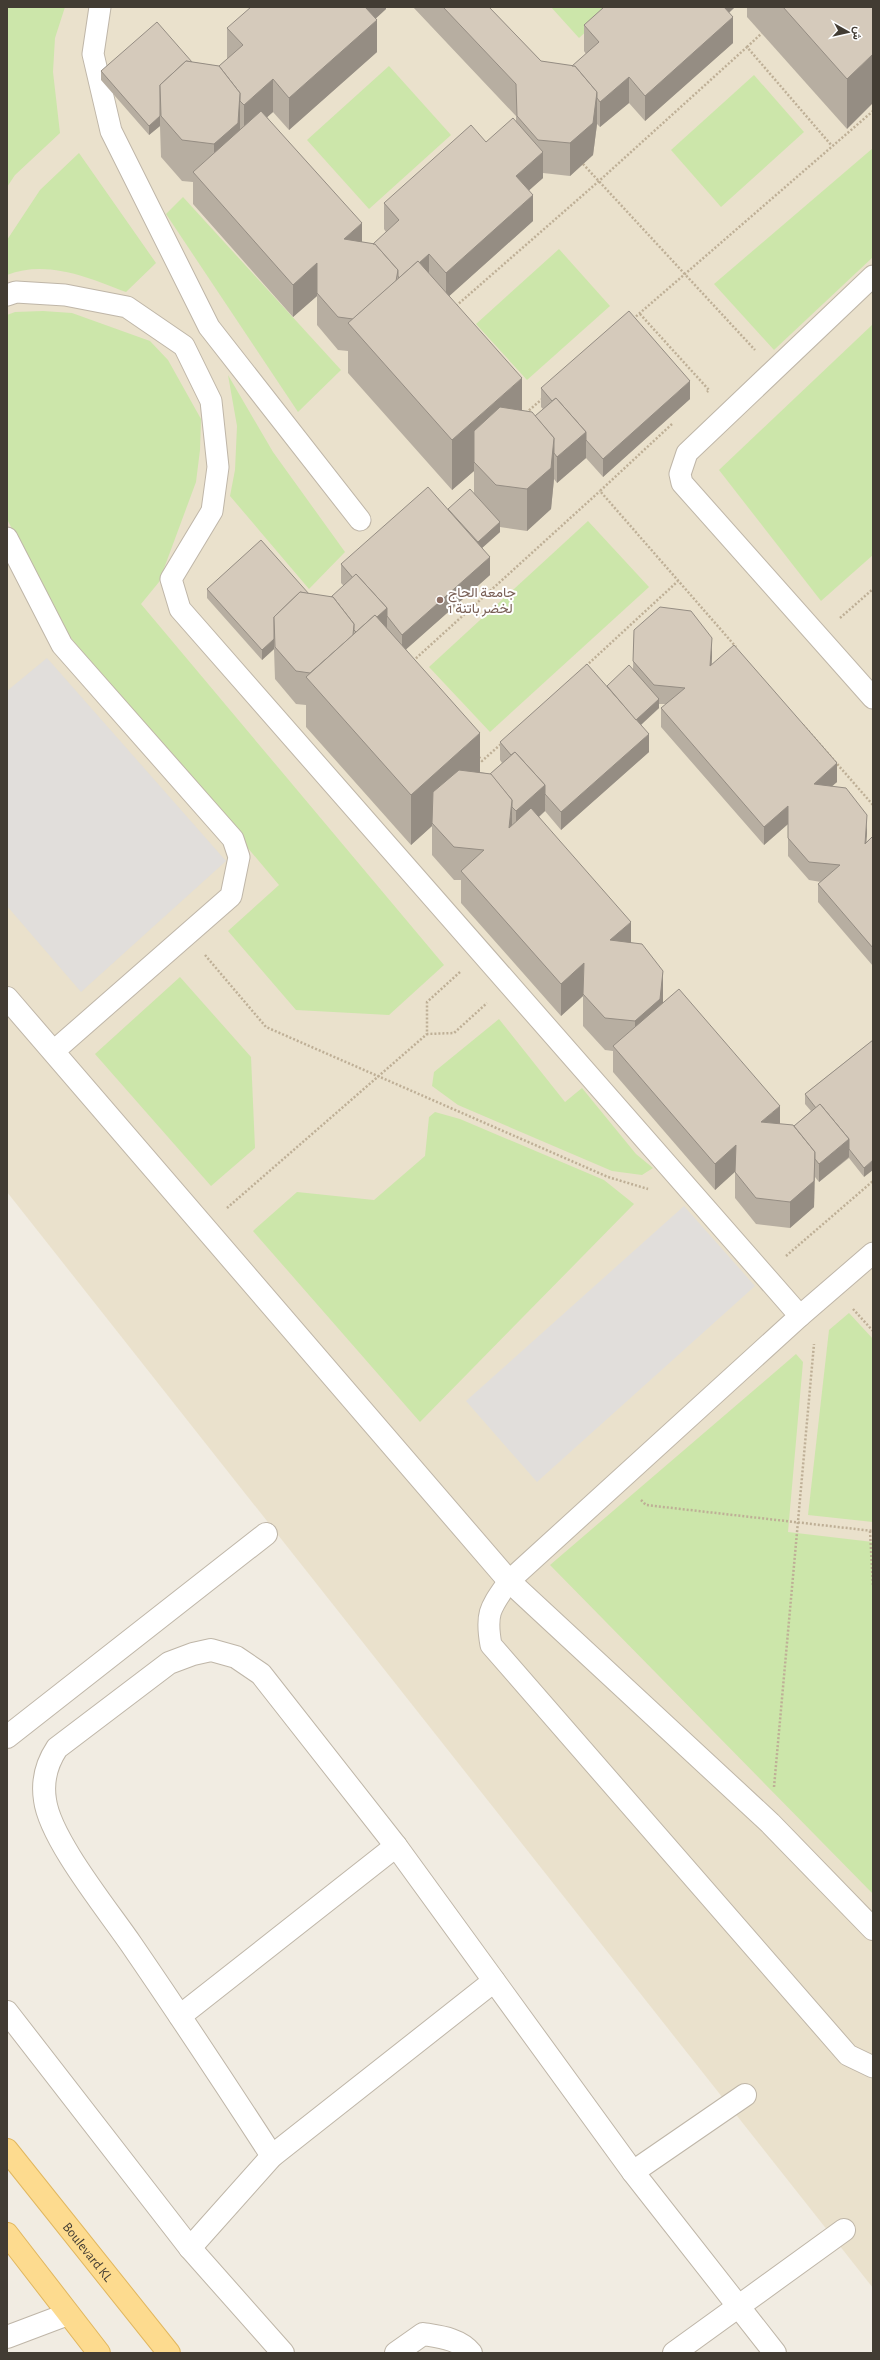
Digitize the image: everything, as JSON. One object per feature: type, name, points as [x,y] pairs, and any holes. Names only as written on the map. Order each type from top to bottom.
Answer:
[{"type":"main road","name":"Boulevard KL","points":[[7,2150],[169,2353]]},
{"type":"main road","points":[[7,2234],[98,2353]]},
{"type":"street","points":[[7,998],[509,1581],[770,1823],[873,1929]]},
{"type":"street","points":[[7,1737],[266,1534]]},
{"type":"street","points":[[272,2156],[180,2016],[59,1839],[45,1800],[45,1775],[49,1759],[57,1748],[169,1663],[211,1650],[230,1656],[261,1674],[396,1846],[633,2172],[775,2353]]},
{"type":"street","points":[[180,2016],[396,1846]]},
{"type":"street","points":[[190,2248],[272,2156],[494,1981]]},
{"type":"street","points":[[7,2012],[190,2248],[283,2353]]},
{"type":"street","points":[[633,2172],[745,2095]]},
{"type":"street","points":[[674,2353],[737,2305],[844,2230]]},
{"type":"street","points":[[7,2337],[68,2314]]},
{"type":"street","points":[[396,2353],[423,2334],[442,2337],[465,2345],[471,2353]]},
{"type":"lane","points":[[100,7],[93,54],[111,131],[209,327],[360,520]]},
{"type":"lane","points":[[873,276],[687,453],[680,474],[682,483],[873,698]]},
{"type":"lane","points":[[7,295],[16,292],[65,295],[126,307],[184,346],[211,401],[218,467],[212,511],[171,579],[180,609],[800,1316]]},
{"type":"lane","points":[[184,346],[209,327]]},
{"type":"lane","points":[[7,538],[62,645],[232,839],[239,857],[231,896],[54,1051]]},
{"type":"lane","points":[[873,1253],[800,1316],[509,1581],[492,1606],[487,1624],[491,1645],[848,2055],[873,2067]]},
{"type":"path","points":[[453,308],[599,181],[762,33]]},
{"type":"path","points":[[747,47],[832,146]]},
{"type":"path","points":[[628,324],[873,111]]},
{"type":"path","points":[[583,164],[774,370]]},
{"type":"path","points":[[524,415],[547,394]]},
{"type":"path","points":[[409,665],[600,491]]},
{"type":"path","points":[[580,671],[678,581]]},
{"type":"path","points":[[819,636],[873,589]]},
{"type":"path","points":[[477,755],[482,761],[505,740]]},
{"type":"path","points":[[187,934],[266,1027],[608,1176],[652,1190]]},
{"type":"path","points":[[426,1034],[427,1002],[481,952]]},
{"type":"path","points":[[224,1212],[426,1034],[454,1033],[508,984]]},
{"type":"path","points":[[765,1275],[873,1181]]},
{"type":"path","points":[[770,1823],[815,1337],[800,1316]]},
{"type":"path","points":[[622,1479],[646,1505],[798,1524],[872,1531],[873,1587]]},
{"type":"shaded area","name":"جامعة الحاج لخضر باتنة 1","points":[[7,7],[873,7],[873,2288],[7,1192]]},
{"type":"shaded area","points":[[47,658],[226,861],[81,992],[7,906],[7,691]]},
{"type":"shaded area","points":[[684,1206],[755,1286],[537,1482],[466,1401]]},
{"type":"green space","points":[[7,7],[65,7],[55,38],[53,72],[60,133],[15,175],[7,187]]},
{"type":"green space","points":[[551,7],[613,7],[579,38]]},
{"type":"green space","points":[[389,66],[451,135],[369,209],[307,140]]},
{"type":"green space","points":[[754,75],[804,132],[721,207],[671,150]]},
{"type":"green space","points":[[873,148],[873,257],[774,350],[714,284]]},
{"type":"green space","points":[[79,153],[156,263],[126,292],[98,281],[68,272],[37,269],[7,275],[7,240],[40,190]]},
{"type":"green space","points":[[183,197],[341,370],[298,412],[166,214]]},
{"type":"green space","points":[[559,249],[610,306],[527,380],[476,324]]},
{"type":"green space","points":[[43,311],[72,313],[150,341],[168,360],[201,419],[200,450],[196,482],[159,582],[141,604],[444,965],[389,1015],[296,1010],[228,931],[279,885],[60,625],[7,519],[7,315],[15,312]]},
{"type":"green space","points":[[873,324],[873,555],[821,601],[719,470]]},
{"type":"green space","points":[[228,375],[273,452],[345,552],[309,589],[230,496],[235,470],[237,426]]},
{"type":"green space","points":[[588,521],[649,587],[490,732],[429,667]]},
{"type":"green space","points":[[180,977],[251,1057],[255,1148],[211,1186],[95,1054]]},
{"type":"green space","points":[[499,1019],[565,1102],[582,1088],[636,1154],[653,1168],[642,1175],[612,1171],[458,1105],[432,1086],[434,1072]]},
{"type":"green space","points":[[435,1112],[460,1119],[604,1180],[634,1204],[420,1422],[253,1231],[297,1192],[374,1200],[425,1156],[429,1117]]},
{"type":"green space","points":[[849,1313],[873,1339],[873,1522],[808,1515],[829,1330]]},
{"type":"green space","points":[[796,1354],[803,1362],[788,1532],[873,1542],[873,1894],[550,1565]]},
{"type":"building","points":[[251,7],[365,7],[377,20],[289,98],[273,79],[244,105],[240,101],[240,93],[219,66],[243,45],[227,28]]},
{"type":"building","points":[[443,7],[489,7],[541,61],[575,66],[597,92],[593,123],[570,143],[538,140],[517,116],[516,84]]},
{"type":"building","points":[[604,7],[724,7],[733,17],[645,96],[629,77],[600,102],[597,98],[597,92],[575,66],[572,66],[599,42],[584,25]]},
{"type":"building","points":[[783,7],[873,7],[873,54],[847,79]]},
{"type":"building","points":[[157,22],[192,62],[186,61],[160,85],[160,116],[149,126],[101,71]]},
{"type":"building","points":[[186,61],[219,66],[240,93],[238,123],[214,144],[182,140],[161,116],[160,85]]},
{"type":"building","points":[[261,111],[362,223],[344,239],[375,244],[398,270],[396,281],[353,319],[338,317],[317,293],[317,263],[293,285],[193,172]]},
{"type":"building","points":[[513,118],[543,152],[516,176],[533,195],[446,273],[429,254],[419,263],[418,261],[399,278],[398,270],[375,244],[373,244],[399,220],[384,203],[471,125],[486,142]]},
{"type":"building","points":[[418,261],[522,378],[452,440],[348,323]]},
{"type":"building","points":[[629,311],[690,381],[603,459],[586,440],[586,432],[556,398],[552,401],[541,388]]},
{"type":"building","points":[[556,398],[586,432],[557,457],[554,453],[554,438],[535,416]]},
{"type":"building","points":[[500,407],[532,412],[554,438],[551,468],[527,489],[496,485],[474,462],[474,431]]},
{"type":"building","points":[[428,487],[490,557],[402,635],[387,616],[387,608],[356,574],[353,578],[341,564]]},
{"type":"building","points":[[470,489],[500,522],[478,542],[448,509]]},
{"type":"building","points":[[261,540],[309,594],[300,592],[274,617],[274,639],[262,650],[207,589]]},
{"type":"building","points":[[356,574],[387,608],[377,617],[375,615],[356,632],[354,630],[354,624],[333,597],[331,597]]},
{"type":"building","points":[[300,592],[333,597],[354,624],[353,635],[310,673],[296,671],[275,647],[274,617]]},
{"type":"building","points":[[660,607],[691,611],[712,638],[710,666],[734,645],[837,763],[814,784],[846,788],[867,815],[865,844],[873,836],[873,948],[818,884],[840,865],[809,862],[788,838],[788,806],[764,827],[661,708],[685,688],[654,685],[633,661],[634,630]]},
{"type":"building","points":[[375,615],[480,733],[411,795],[306,677]]},
{"type":"building","points":[[587,664],[649,734],[561,812],[545,794],[545,785],[515,752],[511,755],[500,742]]},
{"type":"building","points":[[629,665],[659,699],[636,720],[607,686]]},
{"type":"building","points":[[515,752],[545,785],[516,811],[512,807],[512,800],[490,774]]},
{"type":"building","points":[[459,770],[491,774],[512,800],[509,828],[531,808],[631,922],[610,940],[642,944],[663,971],[660,999],[635,1021],[605,1018],[583,994],[584,963],[561,984],[461,871],[484,850],[454,847],[432,823],[433,792]]},
{"type":"building","points":[[679,989],[780,1106],[761,1122],[793,1125],[815,1152],[814,1181],[790,1202],[756,1198],[735,1172],[736,1145],[715,1164],[613,1046]]},
{"type":"building","points":[[873,1040],[873,1160],[864,1168],[849,1149],[849,1139],[820,1104],[816,1108],[805,1094]]},
{"type":"building","points":[[820,1104],[849,1139],[819,1164],[815,1159],[815,1152],[794,1126]]},
{"type":"place","name":"جامعة الحاج لخضر باتنة 1","points":[[440,600]]}]
